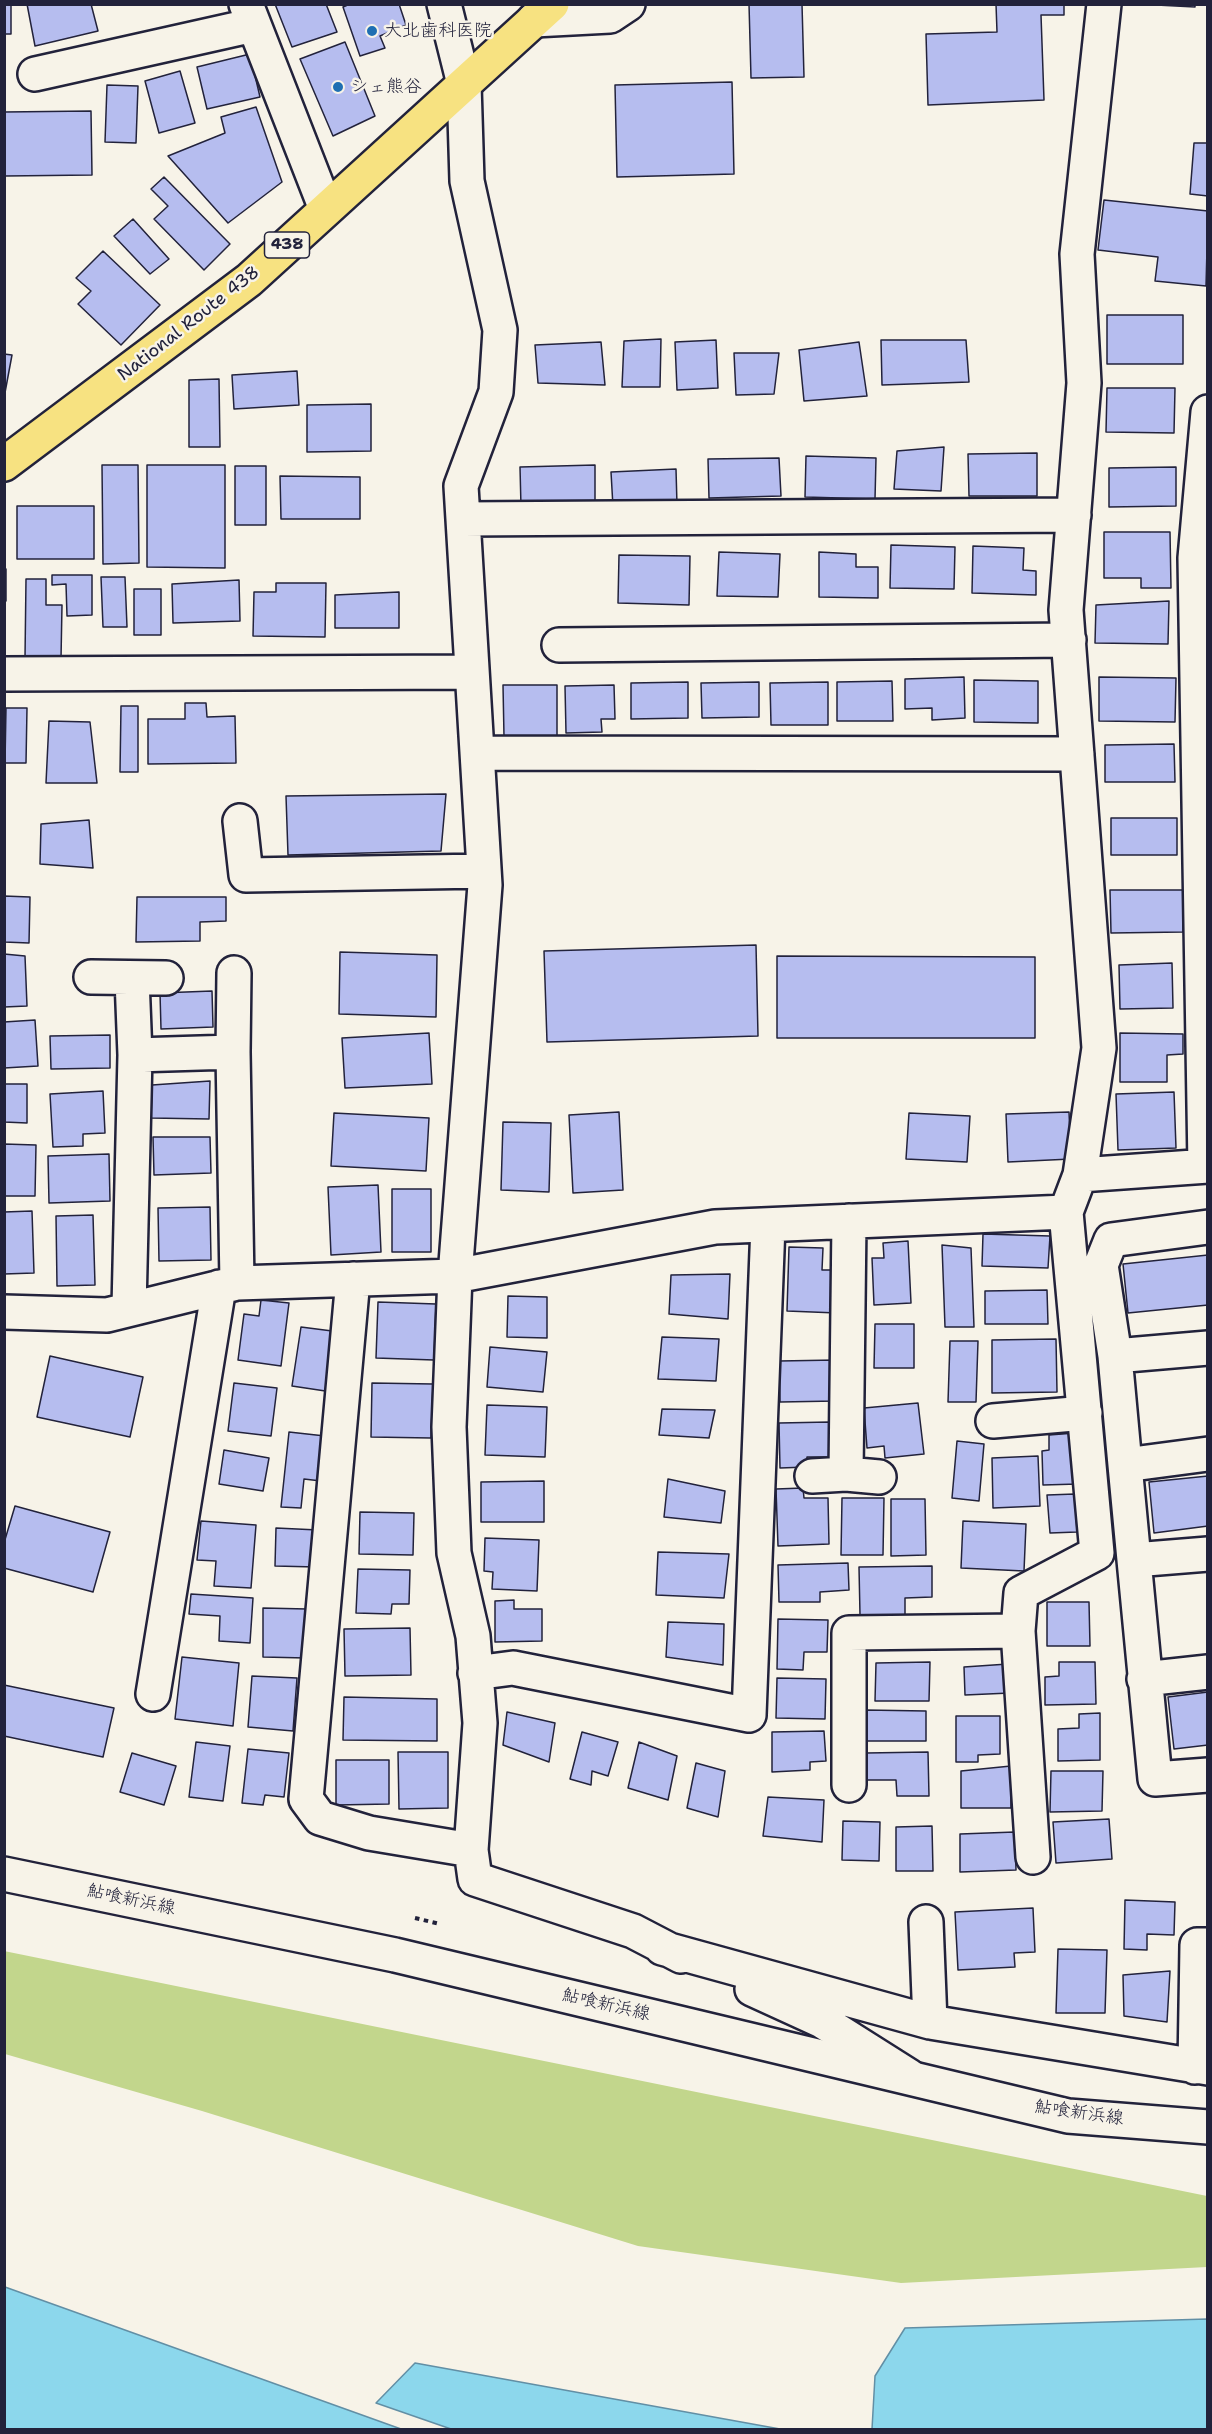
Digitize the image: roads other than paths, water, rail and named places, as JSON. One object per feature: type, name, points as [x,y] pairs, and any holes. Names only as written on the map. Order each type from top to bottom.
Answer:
[{"type":"highway","name":"National Route 438","points":[[4,464],[249,279],[543,12]]},
{"type":"street","points":[[444,4],[464,84],[467,181],[500,330],[496,392],[461,486],[484,871],[455,1276],[449,1427],[454,1553],[473,1636],[480,1723],[471,1850],[475,1879],[633,1931],[662,1947],[822,2021],[912,2078]]},
{"type":"street","points":[[543,12],[610,16],[628,4]]},
{"type":"street","points":[[1033,1857],[1018,1631],[1021,1593],[1097,1553],[1066,1212],[1080,1175],[1099,1048],[1066,610],[1084,383],[1077,254],[1104,4]]},
{"type":"street","points":[[35,74],[250,15],[326,209]]},
{"type":"street","points":[[1080,1175],[1206,1166],[1201,558],[1208,412]]},
{"type":"street","points":[[463,519],[1074,514]]},
{"type":"street","points":[[559,645],[1069,640]]},
{"type":"street","points":[[4,675],[472,672]]},
{"type":"street","points":[[477,753],[1077,754]]},
{"type":"street","points":[[240,821],[246,875],[484,871]]},
{"type":"street","points":[[153,1694],[228,1285],[234,973]]},
{"type":"street","points":[[92,977],[165,978]]},
{"type":"street","points":[[129,1308],[135,1055],[132,979]]},
{"type":"street","points":[[135,1055],[233,1052]]},
{"type":"street","points":[[4,1312],[107,1315],[228,1285],[455,1276],[715,1227],[1066,1212]]},
{"type":"street","points":[[846,1473],[849,1221]]},
{"type":"street","points":[[476,1673],[513,1668],[749,1715],[768,1225]]},
{"type":"street","points":[[1208,1227],[1111,1239],[1101,1265],[1115,1356],[1155,1779],[1208,1775]]},
{"type":"street","points":[[353,1279],[306,1799],[320,1818],[369,1833],[471,1850]]},
{"type":"street","points":[[1115,1356],[1208,1348]]},
{"type":"street","points":[[993,1421],[1085,1413]]},
{"type":"street","points":[[1125,1465],[1208,1454]]},
{"type":"street","points":[[812,1476],[846,1473],[879,1477]]},
{"type":"street","points":[[1134,1560],[1208,1554]]},
{"type":"street","points":[[849,1785],[849,1633],[1018,1631]]},
{"type":"street","points":[[1144,1679],[1208,1672]]},
{"type":"street","name":"鮎喰新浜線","points":[[4,1874],[395,1955],[1068,2116],[1208,2127]]},
{"type":"street","points":[[926,1922],[930,2022]]},
{"type":"street","points":[[662,1947],[930,2022],[1202,2068],[1197,1945],[1208,1945]]},
{"type":"water","points":[[5,2287],[401,2429],[5,2429]]},
{"type":"water","points":[[1207,2319],[1207,2429],[872,2429],[875,2376],[905,2328]]},
{"type":"water","points":[[415,2363],[780,2429],[451,2429],[376,2403]]},
{"type":"place","name":"大北歯科医院","points":[[372,31]]},
{"type":"place","name":"シェ熊谷","points":[[338,87]]}]
